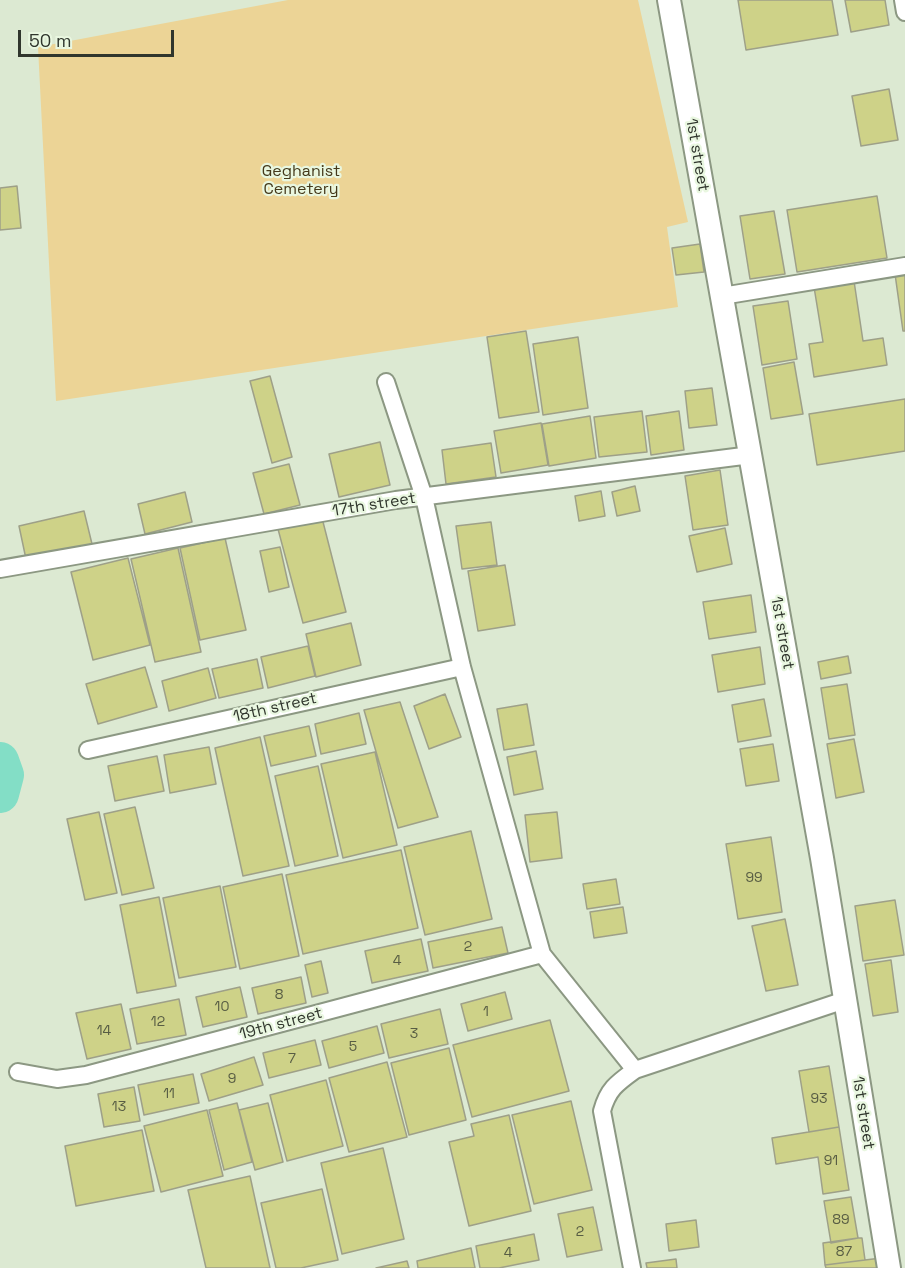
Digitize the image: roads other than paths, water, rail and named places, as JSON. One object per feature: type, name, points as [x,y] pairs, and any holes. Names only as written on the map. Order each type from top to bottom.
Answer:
[{"type":"main road","name":"1st street","points":[[669,0],[822,858],[889,1268]]},
{"type":"street","points":[[903,0],[905,12]]},
{"type":"street","points":[[722,296],[905,266]]},
{"type":"street","points":[[386,382],[424,497],[462,667],[542,954],[635,1070]]},
{"type":"street","name":"17th street","points":[[0,569],[384,502],[751,456]]},
{"type":"street","name":"18th street","points":[[88,750],[462,667]]},
{"type":"street","name":"19th street","points":[[18,1072],[57,1079],[86,1076],[542,954]]},
{"type":"street","points":[[632,1268],[602,1111],[606,1097],[614,1086],[635,1070],[845,1000]]},
{"type":"waterway","points":[[0,761],[5,775],[0,794]]},
{"type":"park label","name":"Geghanist Cemetery","points":[[301,181]]}]
